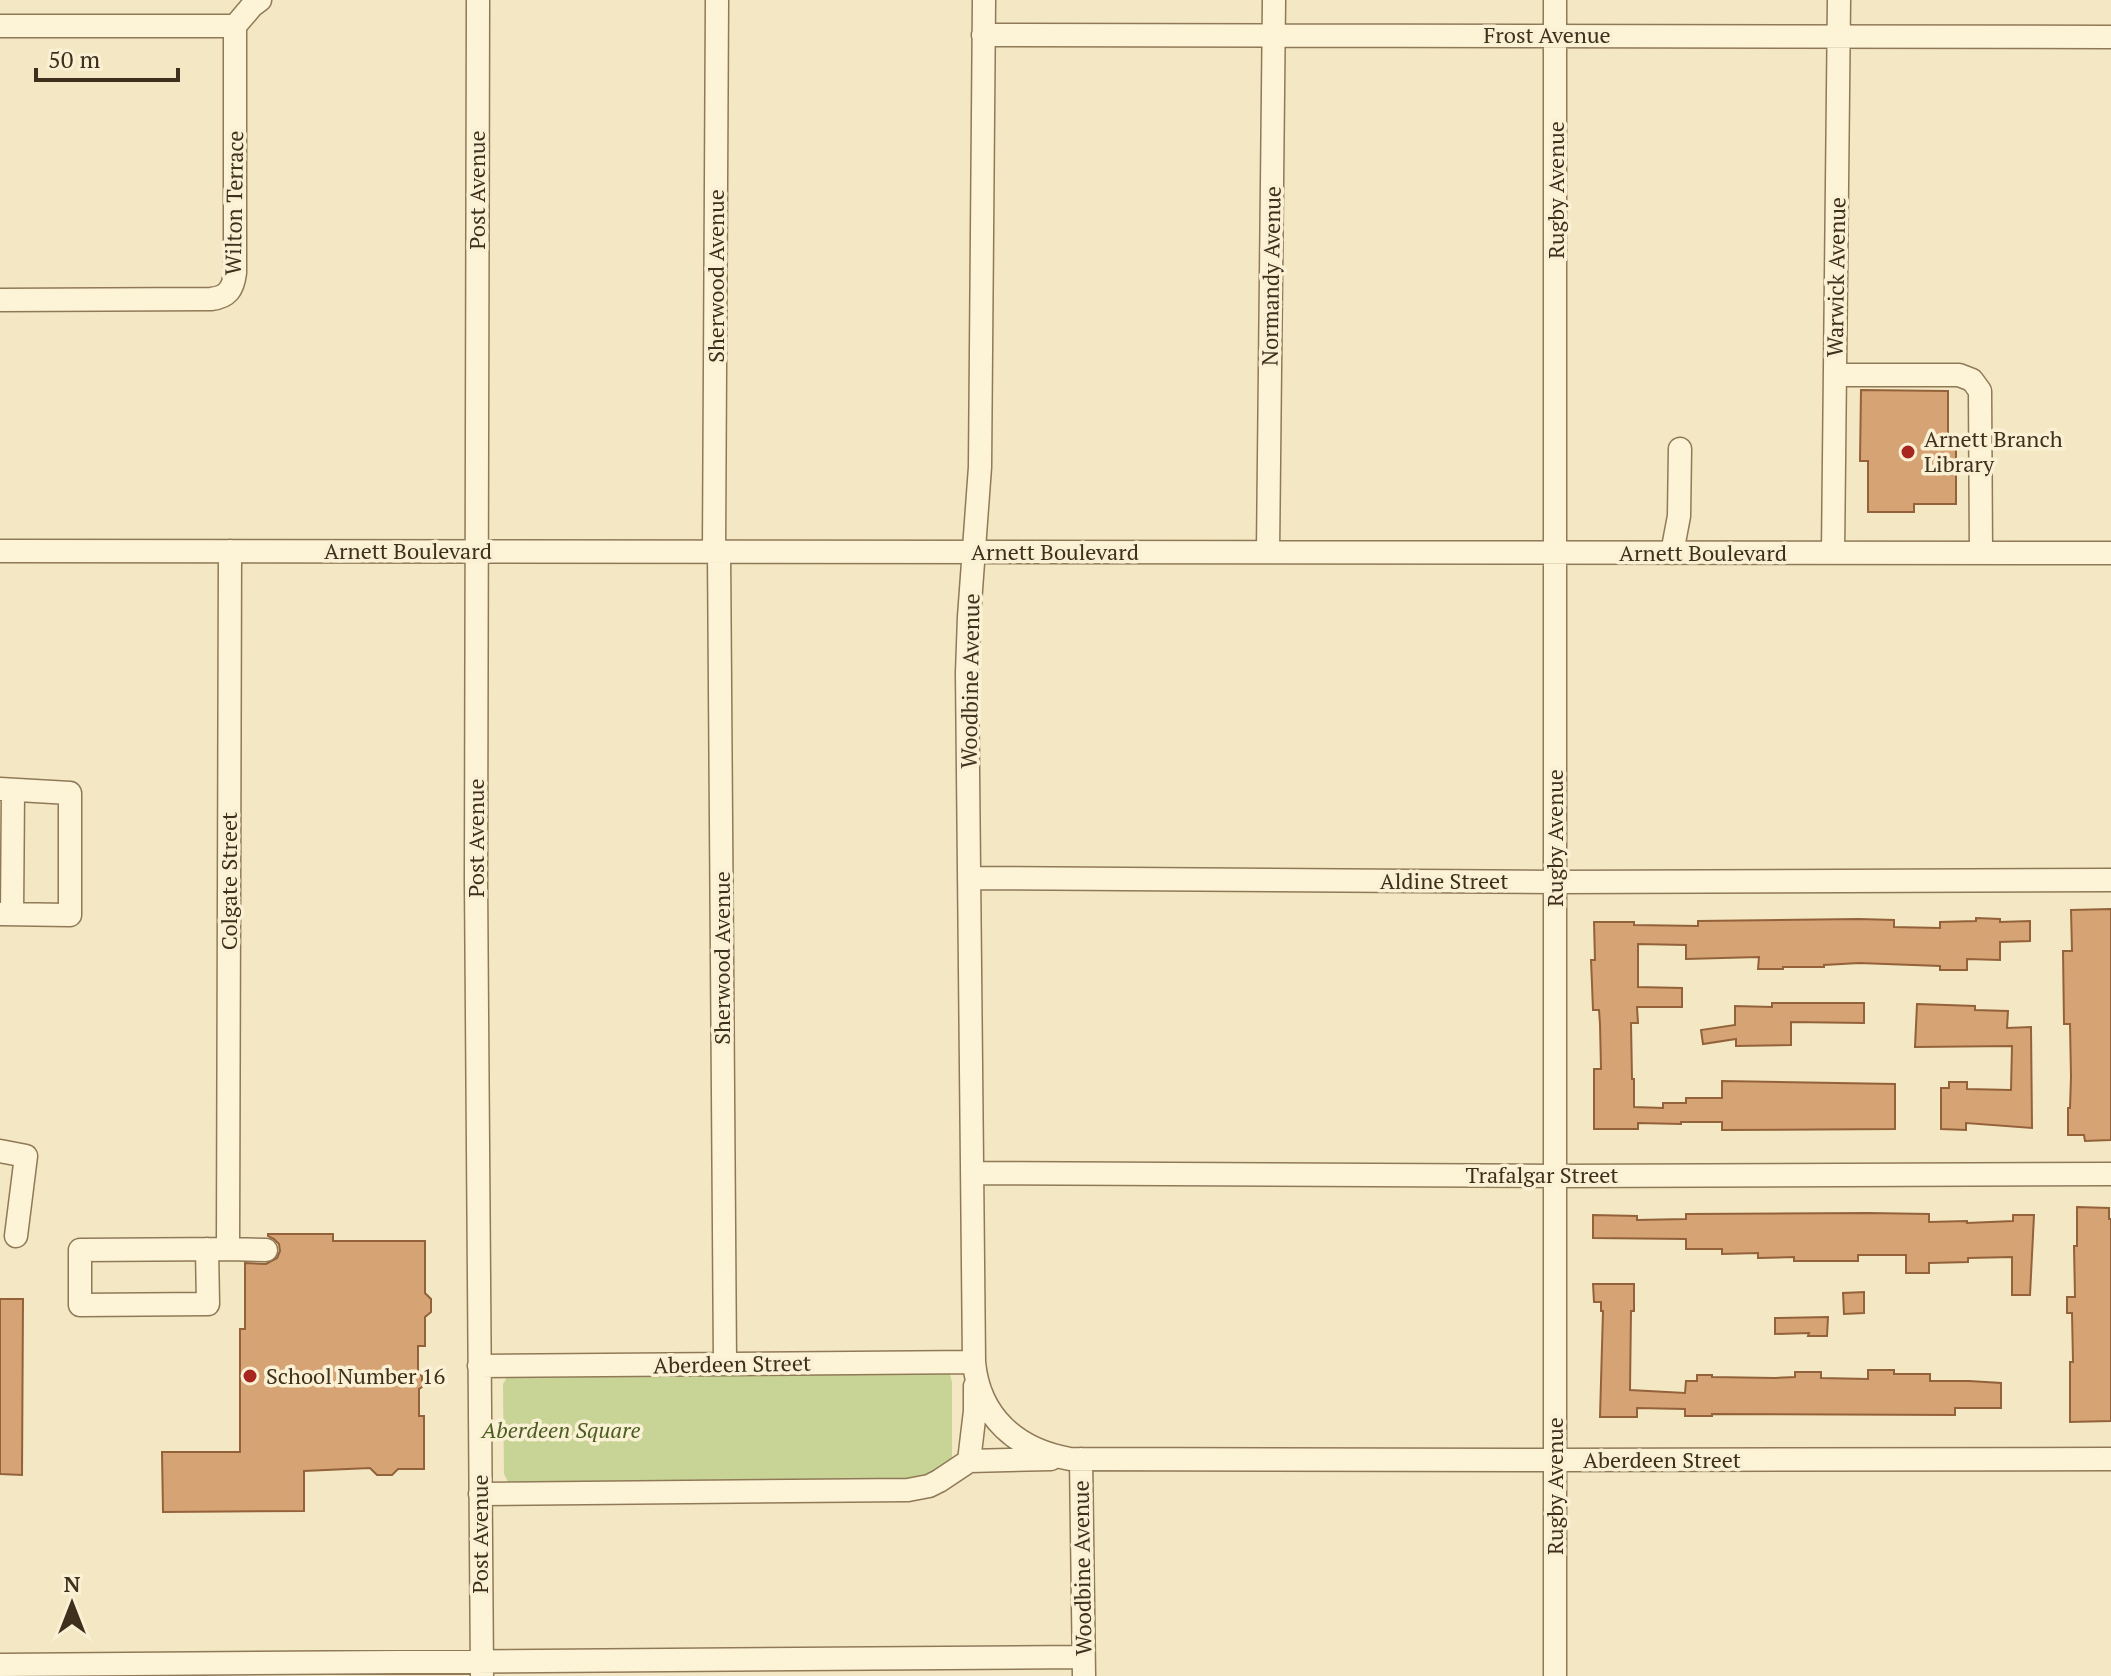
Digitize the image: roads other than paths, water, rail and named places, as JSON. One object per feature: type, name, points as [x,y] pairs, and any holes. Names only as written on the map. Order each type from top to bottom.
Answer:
[{"type":"street","points":[[0,26],[235,26],[260,0]]},
{"type":"street","name":"Post Avenue","points":[[478,0],[476,881],[482,1668]]},
{"type":"street","name":"Sherwood Avenue","points":[[717,0],[717,551],[725,1364]]},
{"type":"street","name":"Woodbine Avenue","points":[[975,1367],[967,673],[980,467],[984,0]]},
{"type":"street","name":"Normandy Avenue","points":[[1268,552],[1274,0]]},
{"type":"street","name":"Rugby Avenue","points":[[1555,0],[1555,1676]]},
{"type":"street","name":"Warwick Avenue","points":[[1833,553],[1839,0]]},
{"type":"street","name":"Wilton Terrace","points":[[0,300],[211,299],[229,292],[235,273],[235,26]]},
{"type":"street","name":"Frost Avenue","points":[[983,35],[2111,37]]},
{"type":"street","points":[[1835,375],[1959,375],[1972,380],[1980,391],[1981,553]]},
{"type":"street","points":[[1672,553],[1679,516],[1680,449]]},
{"type":"street","name":"Arnett Boulevard","points":[[0,551],[2111,553]]},
{"type":"street","name":"Colgate Street","points":[[218,1249],[80,1250],[80,1305],[208,1304],[228,1211],[230,551]]},
{"type":"street","points":[[6,789],[70,793],[70,915],[6,914],[6,789]]},
{"type":"street","name":"Aldine Street","points":[[969,878],[1555,882],[2111,880]]},
{"type":"street","points":[[0,1151],[26,1156],[16,1236]]},
{"type":"street","name":"Trafalgar Street","points":[[972,1173],[1555,1176],[2111,1174]]},
{"type":"street","points":[[218,1249],[266,1250]]},
{"type":"street","name":"Aberdeen Street","points":[[479,1366],[725,1364],[975,1367],[985,1403],[1006,1430],[1035,1450],[1076,1459]]},
{"type":"street","points":[[480,1494],[918,1489],[939,1481],[969,1461],[975,1411],[975,1367]]},
{"type":"street","name":"Woodbine Avenue","points":[[1076,1459],[1084,1667]]},
{"type":"street","name":"Aberdeen Street","points":[[969,1461],[2111,1459]]},
{"type":"street","points":[[0,1665],[1084,1667]]},
{"type":"place","name":"Arnett Branch Library","points":[[1908,452]]},
{"type":"place","name":"School Number 16","points":[[250,1376]]},
{"type":"park label","name":"Aberdeen Square","points":[[561,1430]]}]
